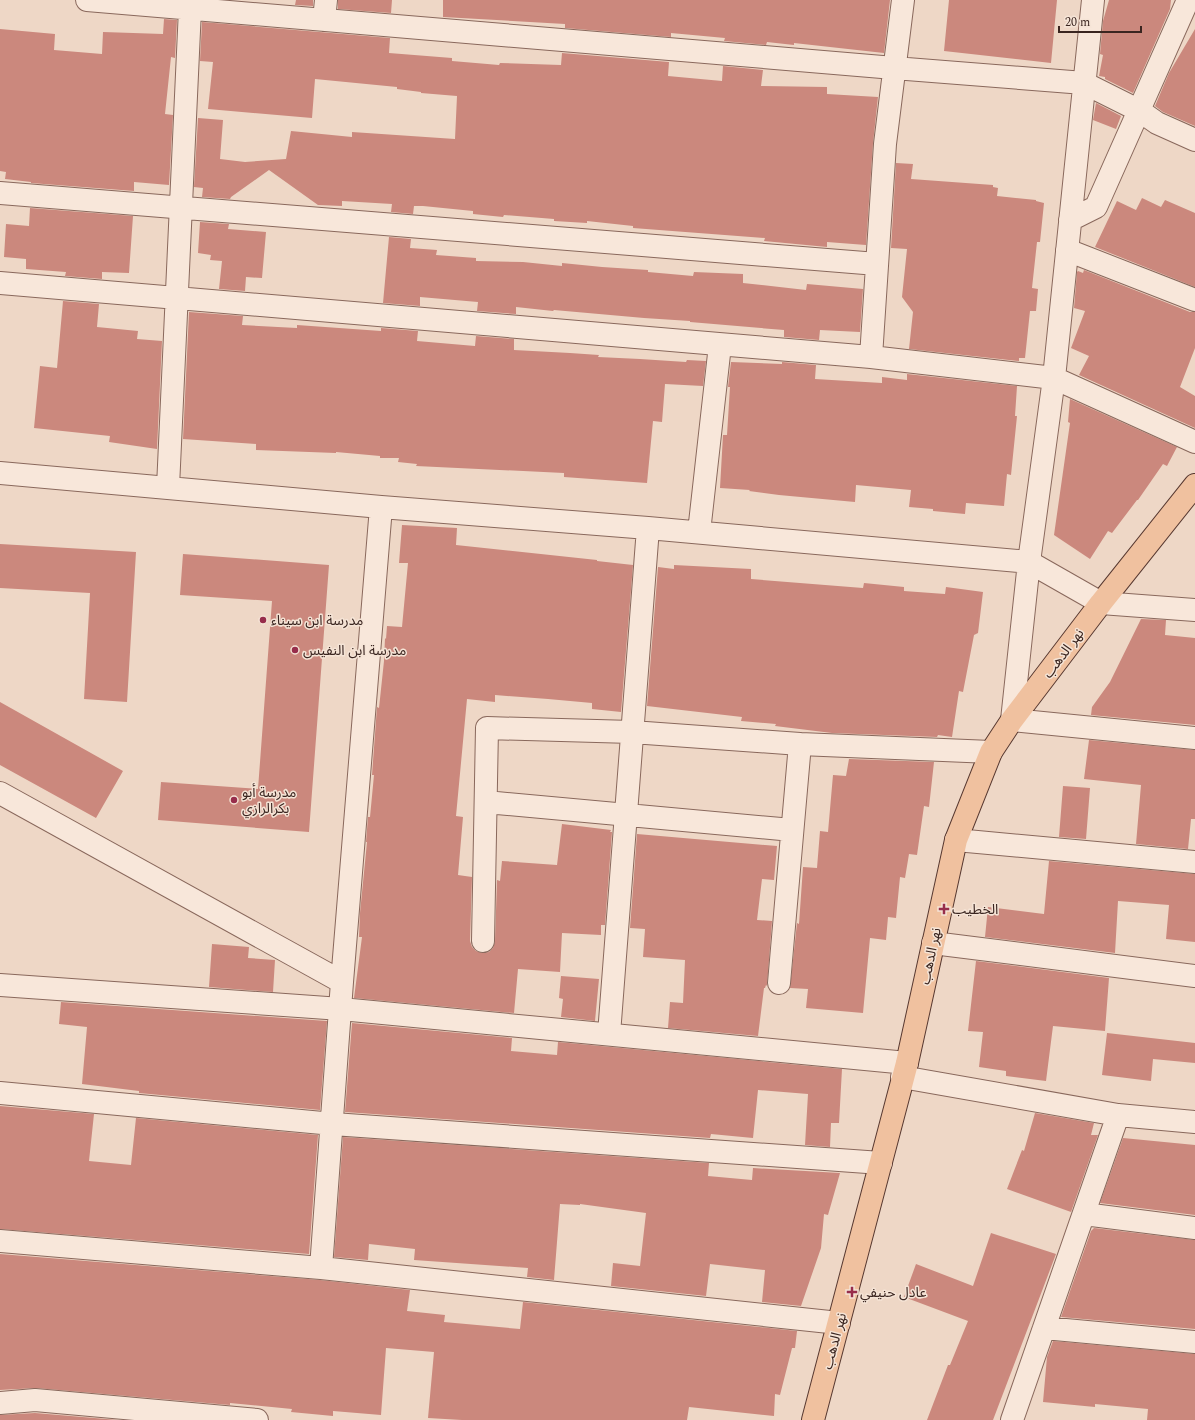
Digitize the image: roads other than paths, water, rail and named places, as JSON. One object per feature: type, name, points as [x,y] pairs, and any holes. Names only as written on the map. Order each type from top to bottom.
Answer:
[{"type":"main road","name":"نهر الدهب","points":[[814,1420],[904,1070],[956,840],[991,752],[1012,720],[1101,603],[1194,489]]},
{"type":"street","points":[[87,0],[190,9],[325,10],[894,68],[1084,83],[1140,110],[1157,122],[1195,140]]},
{"type":"street","points":[[871,357],[885,144],[903,0]]},
{"type":"street","points":[[1093,0],[1054,378],[1029,562],[1012,720],[1195,738]]},
{"type":"street","points":[[1070,220],[1096,207],[1188,0]]},
{"type":"street","points":[[168,487],[190,9]]},
{"type":"street","points":[[0,193],[877,264]]},
{"type":"street","points":[[1067,250],[1195,300]]},
{"type":"street","points":[[0,283],[871,357],[1054,378],[1195,442]]},
{"type":"street","points":[[699,532],[720,345]]},
{"type":"street","points":[[0,473],[382,507],[699,532],[1029,562],[1101,603],[1195,610]]},
{"type":"street","points":[[322,1268],[342,982],[382,507]]},
{"type":"street","points":[[609,1034],[648,528]]},
{"type":"street","points":[[483,941],[487,728],[632,732],[800,744],[991,752]]},
{"type":"street","points":[[779,983],[800,744]]},
{"type":"street","points":[[0,793],[342,982]]},
{"type":"street","points":[[486,802],[792,830]]},
{"type":"street","points":[[956,840],[1195,862]]},
{"type":"street","points":[[933,943],[1195,976]]},
{"type":"street","points":[[0,986],[340,1009],[609,1034],[904,1070],[1118,1115],[1195,1122]]},
{"type":"street","points":[[0,1093],[333,1124],[881,1163]]},
{"type":"street","points":[[1012,1420],[1118,1115]]},
{"type":"street","points":[[1084,1214],[1195,1228]]},
{"type":"street","points":[[0,1241],[322,1268],[838,1323]]},
{"type":"street","points":[[1044,1328],[1195,1342]]},
{"type":"street","points":[[0,1403],[34,1400],[257,1420]]},
{"type":"place","name":"مدرسة ابن سيناء","points":[[263,620]]},
{"type":"place","name":"مدرسة ابن النفيس","points":[[295,650]]},
{"type":"place","name":"مدرسة أبو بكرالرازي","points":[[234,800]]},
{"type":"place","name":"الخطيب","points":[[944,909]]},
{"type":"place","name":"عادل حنيفي","points":[[852,1292]]}]
